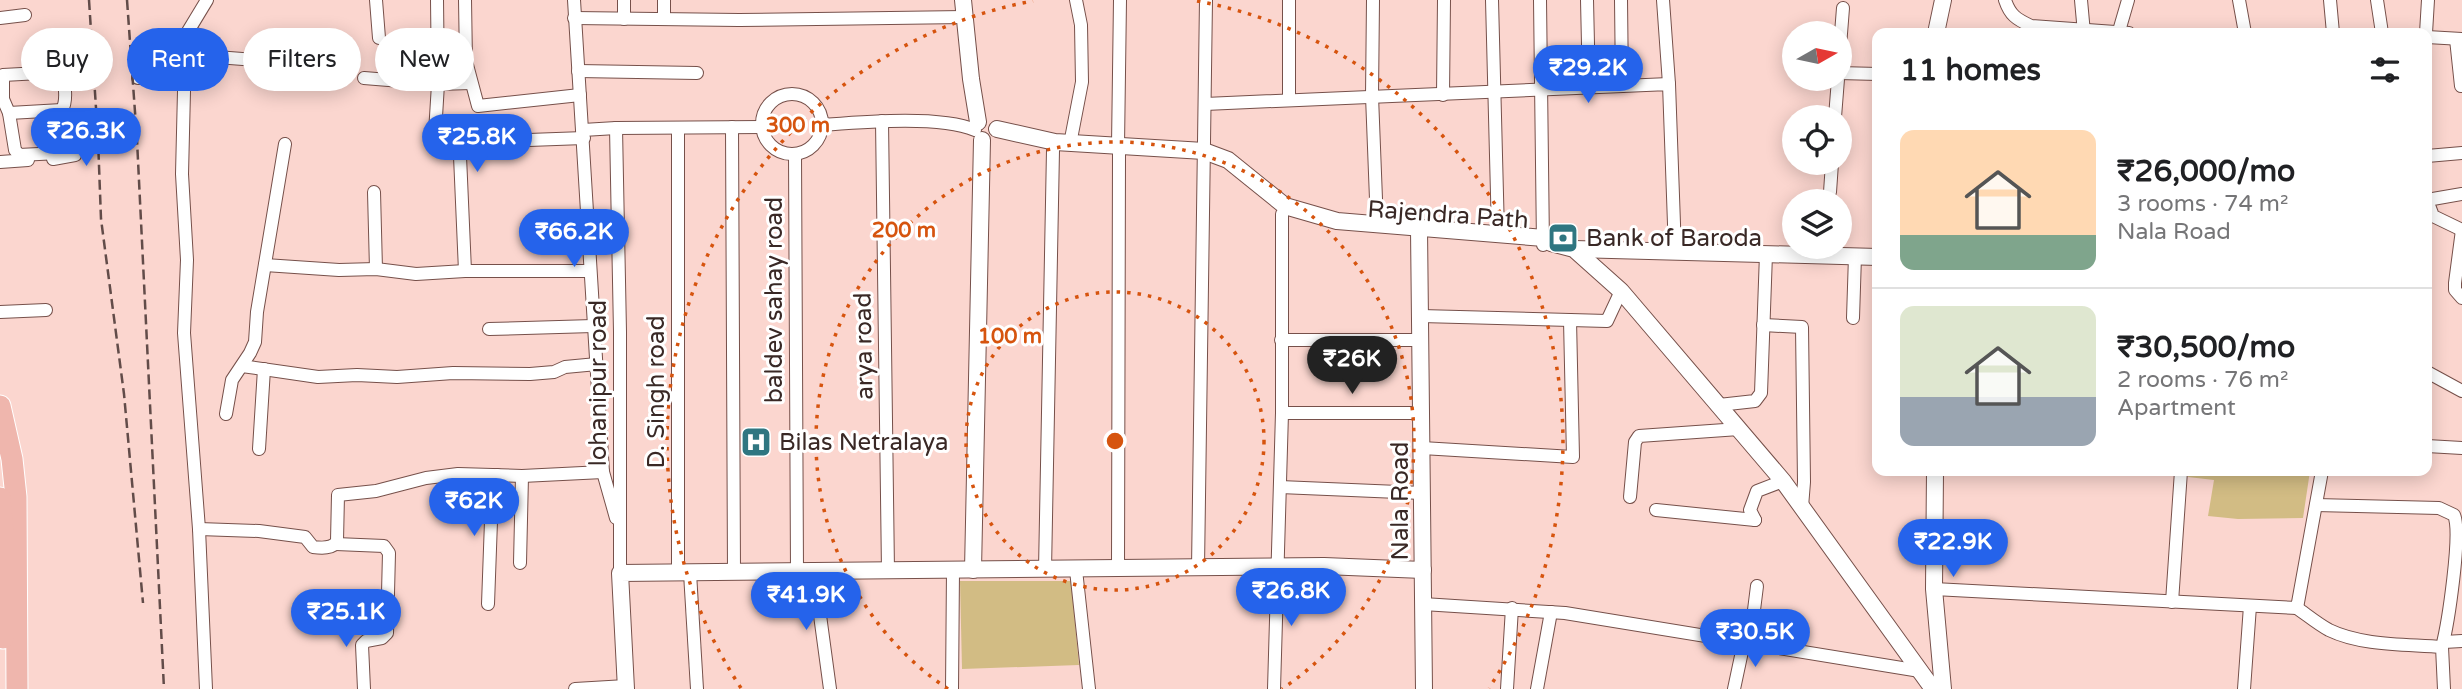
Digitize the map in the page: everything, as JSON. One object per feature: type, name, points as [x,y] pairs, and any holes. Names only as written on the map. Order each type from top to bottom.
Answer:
[{"type":"highway","points":[[0,406],[12,459],[16,497],[17,689]]},
{"type":"highway","points":[[0,498],[3,531],[1,577],[4,689]]},
{"type":"main road","points":[[972,0],[986,130],[973,570]]},
{"type":"main road","points":[[1937,28],[1942,0]]},
{"type":"main road","points":[[963,8],[971,79],[986,130]]},
{"type":"main road","name":"Rajendra Path","points":[[986,130],[1070,144],[1204,155],[1228,160],[1284,206],[1336,225],[1377,225],[1419,233],[1498,233],[1546,242]]},
{"type":"main road","name":"Rajendra Path","points":[[986,130],[1054,150],[1118,149]]},
{"type":"main road","name":"Rajendra Path","points":[[1204,155],[1282,214],[1336,225],[1546,242]]},
{"type":"main road","name":"Nala Road","points":[[1419,233],[1424,689]]},
{"type":"main road","points":[[1546,242],[1574,249],[1872,257]]},
{"type":"main road","points":[[1574,249],[1621,291],[1783,481],[1933,689]]},
{"type":"main road","points":[[1935,476],[1934,589],[1943,689]]},
{"type":"main road","points":[[626,688],[620,573],[1324,566],[1423,570]]},
{"type":"street","points":[[191,28],[207,0]]},
{"type":"street","points":[[376,0],[378,28]]},
{"type":"street","points":[[437,0],[437,28]]},
{"type":"street","points":[[465,0],[465,28]]},
{"type":"street","points":[[574,0],[603,472],[620,529]]},
{"type":"street","points":[[624,0],[624,19]]},
{"type":"street","points":[[664,0],[664,19]]},
{"type":"street","points":[[1070,144],[1082,82],[1081,25],[1076,0]]},
{"type":"street","points":[[1118,569],[1120,0]]},
{"type":"street","points":[[1198,568],[1206,0]]},
{"type":"street","points":[[1289,0],[1289,100]]},
{"type":"street","points":[[1373,0],[1372,96],[1377,225]]},
{"type":"street","points":[[1443,95],[1444,0]]},
{"type":"street","points":[[1492,0],[1498,233]]},
{"type":"street","points":[[1540,0],[1546,242]]},
{"type":"street","points":[[1587,0],[1589,88]]},
{"type":"street","points":[[1621,0],[1622,86]]},
{"type":"street","points":[[1662,0],[1669,84],[1675,252]]},
{"type":"street","points":[[2005,0],[2008,12],[2016,19],[2031,26],[2052,28]]},
{"type":"street","points":[[2081,0],[2084,28]]},
{"type":"street","points":[[2124,28],[2128,0]]},
{"type":"street","points":[[2239,0],[2244,28]]},
{"type":"street","points":[[2330,0],[2333,28]]},
{"type":"street","points":[[2377,0],[2381,28]]},
{"type":"street","points":[[2427,28],[2428,0]]},
{"type":"street","points":[[574,18],[664,19],[963,8]]},
{"type":"street","points":[[1842,21],[1843,8]]},
{"type":"street","points":[[0,18],[25,15]]},
{"type":"street","points":[[2432,36],[2459,39],[2461,86]]},
{"type":"street","points":[[578,71],[697,73]]},
{"type":"street","points":[[59,72],[63,77],[65,104],[62,110],[65,141],[62,153],[19,155],[15,150],[9,113],[1,99],[2,77],[6,73],[59,72]]},
{"type":"street","points":[[1852,73],[1872,74]]},
{"type":"street","points":[[363,78],[375,79]]},
{"type":"street","points":[[1205,104],[1669,84]]},
{"type":"street","points":[[184,91],[183,174],[187,260],[184,333],[199,530],[206,689]]},
{"type":"street","points":[[438,91],[435,133],[459,133],[465,271]]},
{"type":"street","points":[[473,91],[478,106],[580,94]]},
{"type":"street","points":[[785,95],[805,97],[820,111],[822,125],[818,140],[812,147],[795,155],[777,150],[769,144],[762,127],[763,116],[768,107],[775,99],[785,95]]},
{"type":"street","points":[[9,113],[62,110]]},
{"type":"street","points":[[0,162],[75,155],[75,116]]},
{"type":"street","points":[[822,125],[882,121],[952,124],[986,130]]},
{"type":"street","name":"arya road","points":[[882,121],[888,571]]},
{"type":"street","points":[[733,127],[734,572]]},
{"type":"street","points":[[477,142],[584,134],[616,128],[762,127]]},
{"type":"street","name":"lohanipur road","points":[[616,128],[620,332],[620,573]]},
{"type":"street","name":"D. Singh road","points":[[678,128],[683,573],[697,689]]},
{"type":"street","points":[[226,414],[232,380],[255,342],[285,144]]},
{"type":"street","points":[[1045,570],[1054,150]]},
{"type":"street","points":[[2432,156],[2462,153]]},
{"type":"street","name":"baldev sahay road","points":[[795,155],[797,571]]},
{"type":"street","points":[[374,192],[376,270]]},
{"type":"street","points":[[2432,199],[2462,194]]},
{"type":"street","points":[[1274,689],[1282,413],[1282,214]]},
{"type":"street","points":[[2432,218],[2462,230],[2455,282],[2455,290],[2462,298]]},
{"type":"street","points":[[1719,405],[1755,401],[1760,397],[1766,254]]},
{"type":"street","points":[[1853,318],[1855,256]]},
{"type":"street","points":[[265,265],[416,274],[465,271],[590,271]]},
{"type":"street","points":[[1421,316],[1607,321],[1621,291]]},
{"type":"street","points":[[0,312],[46,310]]},
{"type":"street","points":[[1422,448],[1573,457],[1570,320]]},
{"type":"street","points":[[1763,325],[1802,327],[1802,507]]},
{"type":"street","points":[[489,329],[593,326]]},
{"type":"street","points":[[1281,340],[1422,340]]},
{"type":"street","points":[[242,366],[318,377],[397,377],[449,373],[530,374],[597,364]]},
{"type":"street","points":[[259,449],[264,369]]},
{"type":"street","points":[[2432,375],[2462,391]]},
{"type":"street","points":[[1282,413],[1422,413]]},
{"type":"street","points":[[1630,497],[1634,442],[1639,436],[1739,429]]},
{"type":"street","points":[[2432,446],[2462,447]]},
{"type":"street","points":[[336,544],[338,495],[376,491],[426,478],[458,474],[522,476],[603,472]]},
{"type":"street","points":[[488,604],[491,521],[496,475]]},
{"type":"street","points":[[520,563],[522,476]]},
{"type":"street","points":[[2172,602],[2181,476]]},
{"type":"street","points":[[2297,608],[2321,476]]},
{"type":"street","points":[[1656,510],[1755,520],[1751,510],[1757,491],[1783,481]]},
{"type":"street","points":[[1280,487],[1422,494]]},
{"type":"street","points":[[2316,505],[2439,508],[2454,515],[2457,522],[2456,544],[2443,644],[2444,689]]},
{"type":"street","points":[[199,530],[259,531],[305,537],[315,548],[336,544],[384,546],[389,553],[387,633],[382,638],[366,641],[362,645],[364,689]]},
{"type":"street","points":[[1076,569],[1089,689]]},
{"type":"street","points":[[952,689],[953,570]]},
{"type":"street","points":[[814,571],[830,689]]},
{"type":"street","points":[[1734,689],[1747,642],[1757,586]]},
{"type":"street","points":[[1934,589],[2297,608],[2328,629],[2362,640],[2443,644],[2462,641]]},
{"type":"street","points":[[1423,604],[1551,612],[1920,671]]},
{"type":"street","points":[[2244,689],[2250,606]]},
{"type":"street","points":[[1507,689],[1512,608]]},
{"type":"street","points":[[1537,689],[1551,612]]},
{"type":"street","points":[[575,689],[626,688]]},
{"type":"shaded area","points":[[2309,476],[2303,518],[2238,519],[2208,516],[2214,480],[2188,477]]},
{"type":"shaded area","points":[[960,581],[1071,581],[1079,665],[962,669]]},
{"type":"railway","points":[[89,0],[101,219],[124,394],[143,603]]},
{"type":"railway","points":[[127,0],[137,140],[164,689]]},
{"type":"place","name":"Bank of Baroda","points":[[1563,238]]},
{"type":"place","name":"Bilas Netralaya","points":[[756,442]]}]
